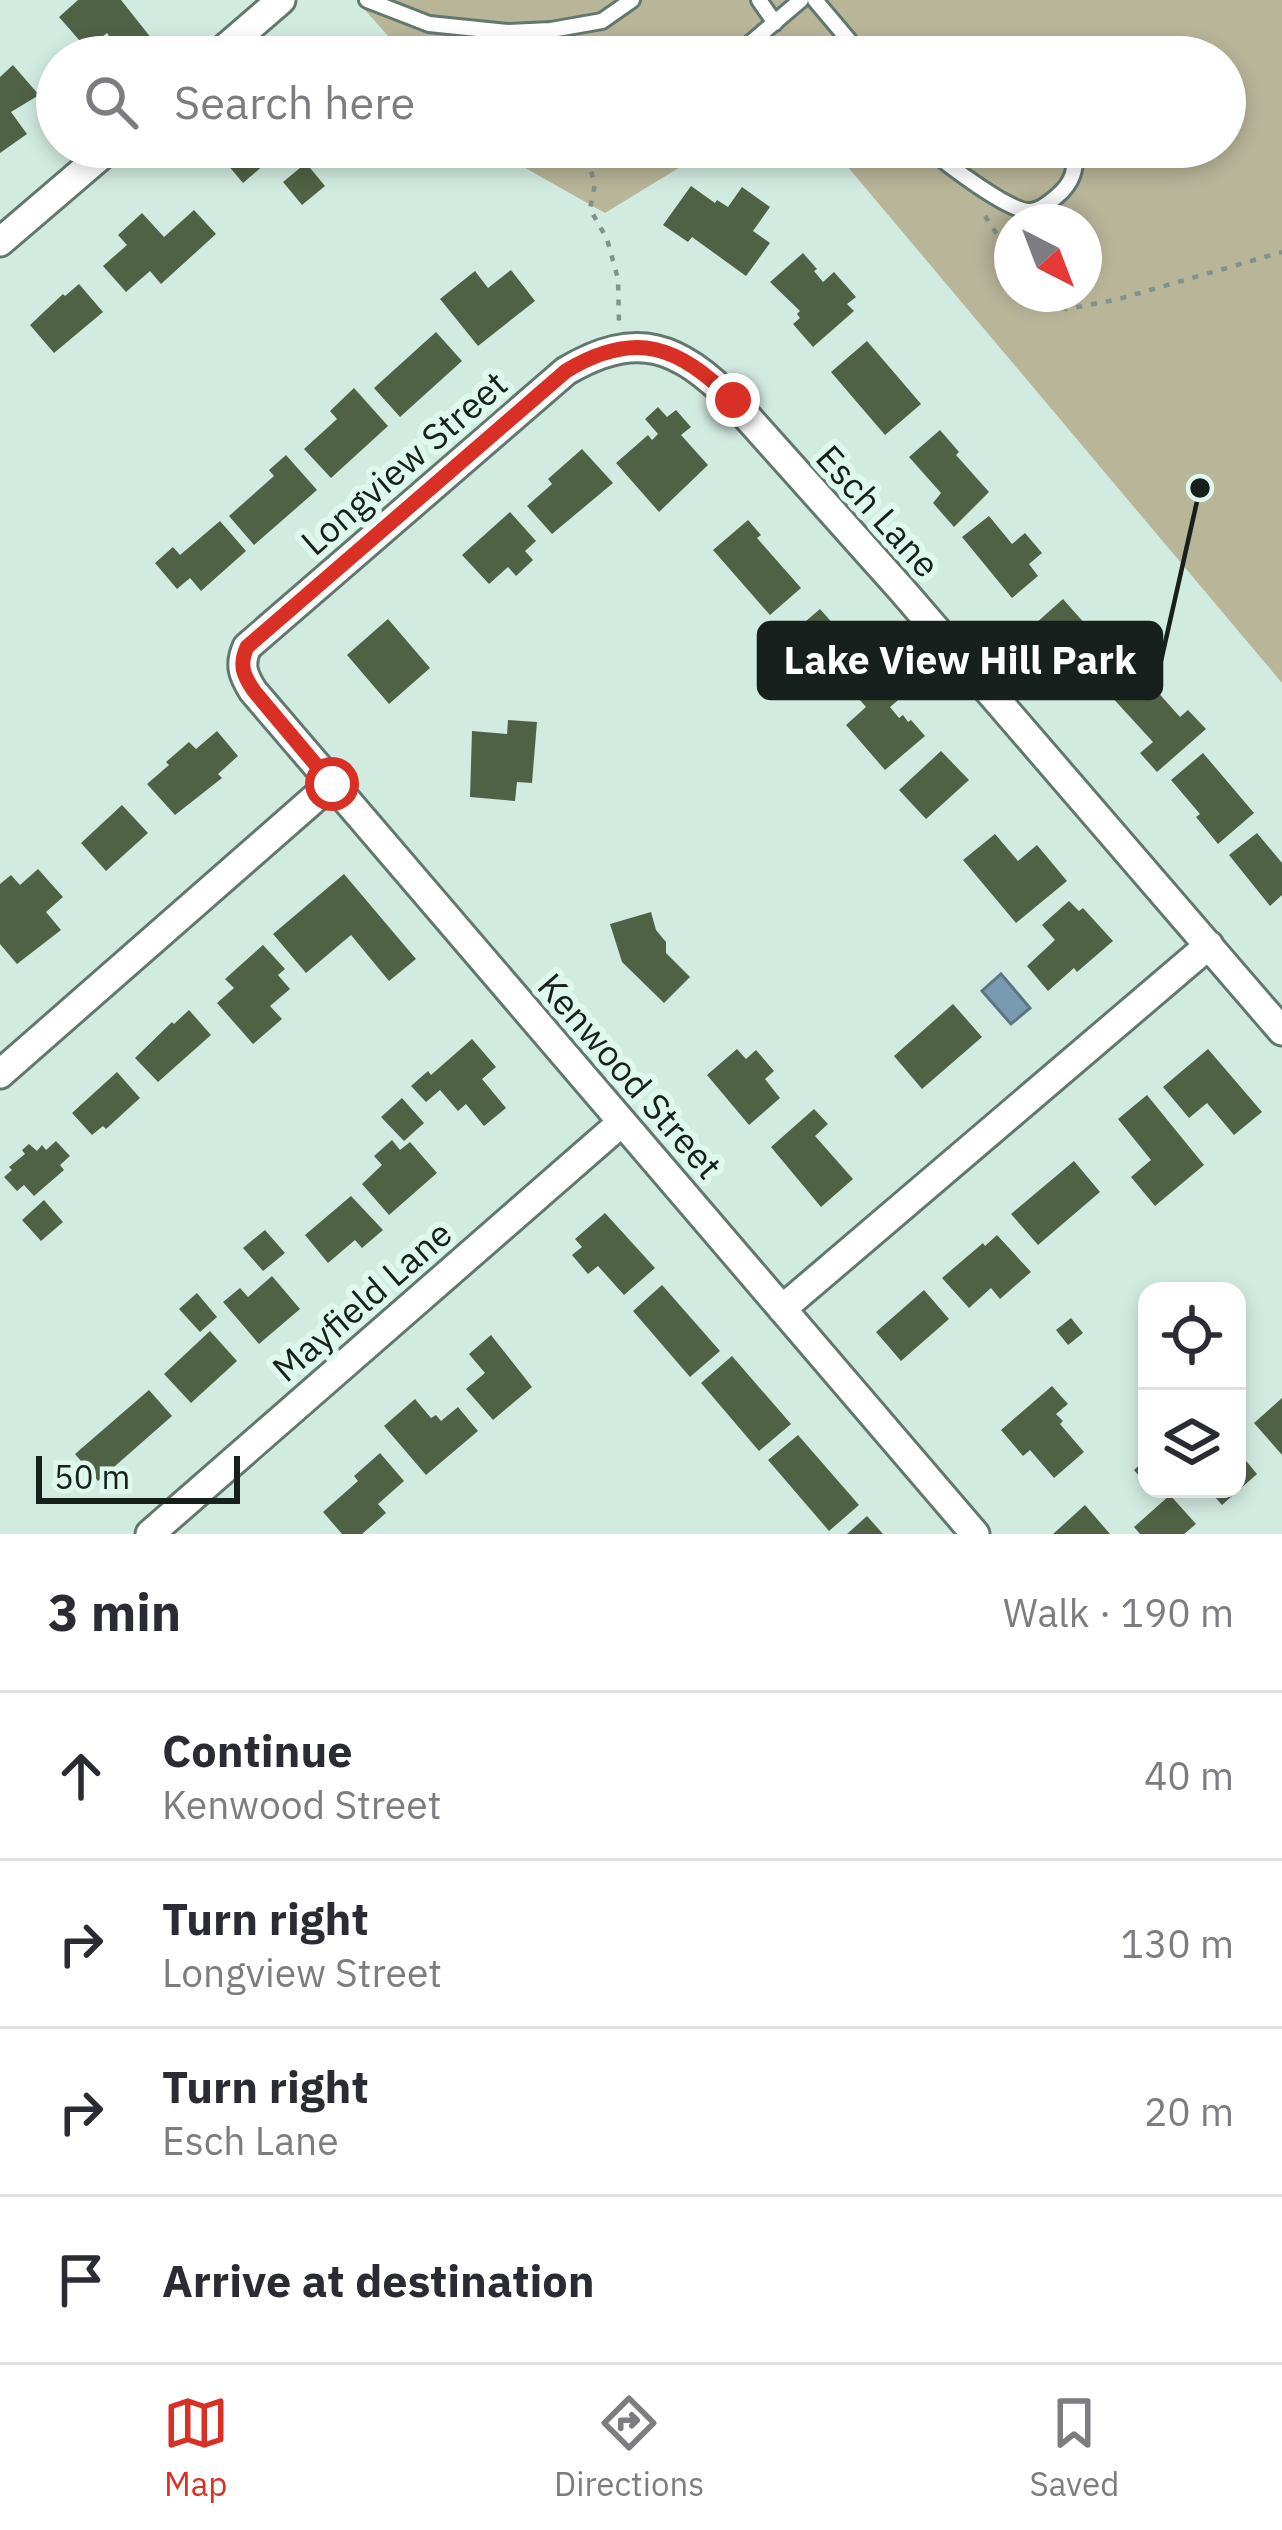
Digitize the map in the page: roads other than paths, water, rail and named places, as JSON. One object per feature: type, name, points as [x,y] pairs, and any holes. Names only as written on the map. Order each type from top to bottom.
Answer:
[{"type":"street","points":[[239,36],[281,0]]},
{"type":"street","points":[[0,242],[86,168]]},
{"type":"street","name":"Longview Street","points":[[241,660],[247,647],[566,371],[622,350]]},
{"type":"street","name":"Esch Lane","points":[[622,350],[663,350],[733,400],[1282,1031]]},
{"type":"street","name":"Kenwood Street","points":[[241,660],[254,691],[332,784],[975,1534]]},
{"type":"street","points":[[0,1074],[332,784]]},
{"type":"street","points":[[782,1309],[1209,945]]},
{"type":"street","name":"Mayfield Lane","points":[[149,1534],[622,1122]]},
{"type":"lane","points":[[367,0],[399,6],[429,24],[507,32],[602,21],[632,0]]},
{"type":"lane","points":[[758,0],[775,23]]},
{"type":"lane","points":[[759,36],[801,0]]},
{"type":"lane","points":[[815,0],[845,36]]},
{"type":"lane","points":[[952,168],[1018,209],[1033,211],[1064,190],[1075,168]]},
{"type":"water","points":[[1001,974],[1030,1008],[1011,1024],[982,991]]},
{"type":"place","name":"Lake View Hill Park","points":[[1200,488]]}]
